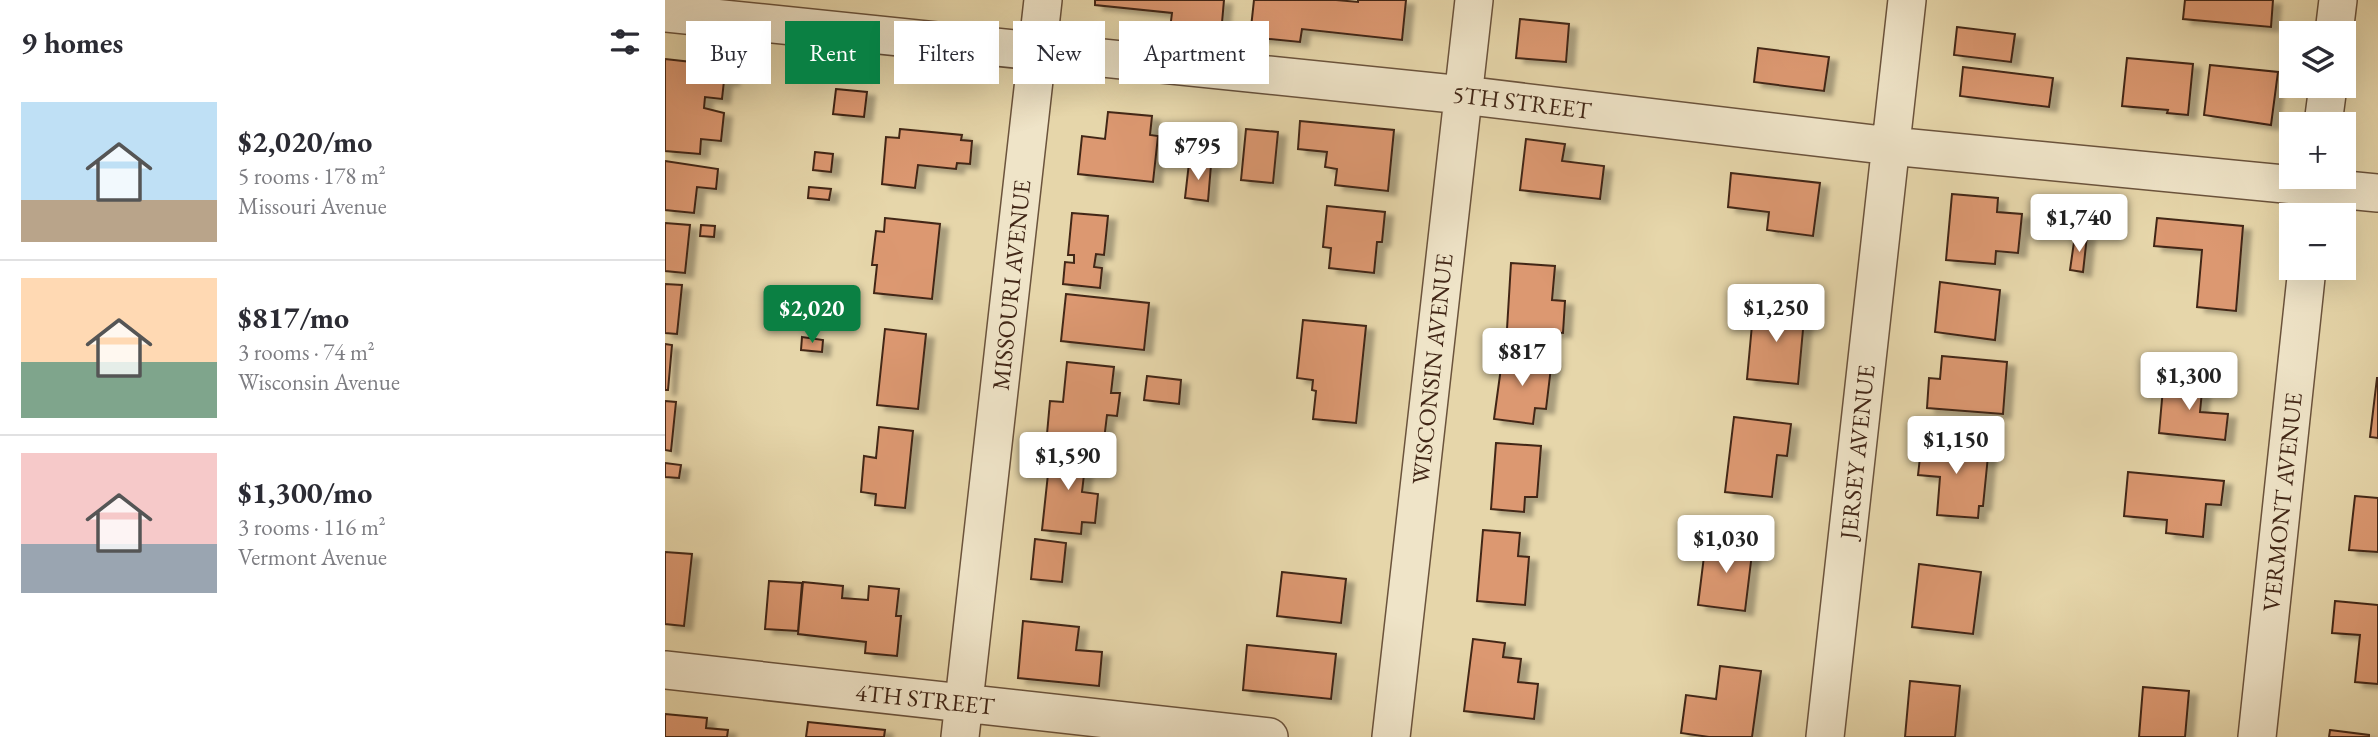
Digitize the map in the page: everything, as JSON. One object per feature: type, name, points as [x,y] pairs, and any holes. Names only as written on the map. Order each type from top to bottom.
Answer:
[{"type":"street","name":"MISSOURI AVENUE","points":[[1040,21],[1043,0]]},
{"type":"street","name":"WISCONSIN AVENUE","points":[[1391,737],[1474,0]]},
{"type":"street","name":"JERSEY AVENUE","points":[[1825,737],[1907,0]]},
{"type":"street","points":[[2335,21],[2337,0]]},
{"type":"street","name":"5TH STREET","points":[[665,13],[1013,48]]},
{"type":"street","name":"5TH STREET","points":[[1105,57],[1463,95],[2315,193],[2378,193]]},
{"type":"street","name":"MISSOURI AVENUE","points":[[961,720],[1033,84]]},
{"type":"street","name":"VERMONT AVENUE","points":[[2257,737],[2306,280]]},
{"type":"street","name":"4TH STREET","points":[[665,670],[961,720],[1269,737]]},
{"type":"building","points":[[1095,0],[1224,0],[1222,21],[1171,21],[1172,13],[1095,5]]},
{"type":"building","points":[[1254,0],[1406,0],[1402,40],[1302,29],[1300,42],[1269,39],[1269,21],[1252,21]]},
{"type":"building","points":[[2185,0],[2273,0],[2271,27],[2183,19]]},
{"type":"building","points":[[1520,19],[1569,24],[1566,62],[1516,58]]},
{"type":"building","points":[[1957,27],[2015,34],[2011,62],[1954,55]]},
{"type":"building","points":[[1758,48],[1829,57],[1824,91],[1754,82]]},
{"type":"building","points":[[2127,58],[2193,64],[2188,115],[2167,113],[2168,110],[2122,106]]},
{"type":"building","points":[[665,59],[686,61],[686,84],[724,84],[722,99],[705,97],[704,108],[724,113],[721,141],[701,139],[700,154],[665,151]]},
{"type":"building","points":[[2210,65],[2278,72],[2271,125],[2204,115]]},
{"type":"building","points":[[1963,67],[2053,78],[2049,107],[1960,96]]},
{"type":"building","points":[[836,89],[867,92],[864,117],[833,114]]},
{"type":"building","points":[[1108,112],[1152,116],[1150,135],[1158,136],[1153,182],[1078,174],[1082,136],[1105,139]]},
{"type":"building","points":[[1300,121],[1394,130],[1388,191],[1335,185],[1337,169],[1325,167],[1327,152],[1298,149]]},
{"type":"building","points":[[900,129],[962,135],[961,140],[972,141],[970,164],[957,163],[956,169],[918,165],[915,188],[882,184],[886,137],[899,138]]},
{"type":"building","points":[[1246,129],[1278,132],[1273,183],[1241,180]]},
{"type":"building","points":[[1526,139],[1565,144],[1562,161],[1604,166],[1600,199],[1520,190]]},
{"type":"building","points":[[815,152],[833,154],[831,172],[813,170]]},
{"type":"building","points":[[665,161],[718,169],[716,189],[697,187],[694,213],[665,210]]},
{"type":"building","points":[[1189,163],[1211,165],[1208,201],[1185,198]]},
{"type":"building","points":[[1731,173],[1820,183],[1813,236],[1767,230],[1769,212],[1728,207]]},
{"type":"building","points":[[809,187],[831,189],[829,200],[808,198]]},
{"type":"building","points":[[1952,194],[1998,198],[1997,212],[2022,214],[2018,253],[1996,251],[1995,264],[1946,260]]},
{"type":"building","points":[[1327,206],[1385,212],[1382,242],[1377,242],[1374,273],[1329,268],[1331,248],[1323,247]]},
{"type":"building","points":[[1072,213],[1108,216],[1104,255],[1096,254],[1094,267],[1102,268],[1100,288],[1063,284],[1065,262],[1074,263],[1074,255],[1068,255]]},
{"type":"building","points":[[885,218],[940,224],[932,299],[874,293],[877,265],[872,265],[876,231],[884,232]]},
{"type":"building","points":[[2157,218],[2243,226],[2236,311],[2197,307],[2202,250],[2154,246]]},
{"type":"building","points":[[665,223],[690,225],[685,273],[665,271]]},
{"type":"building","points":[[701,225],[715,226],[714,237],[700,236]]},
{"type":"building","points":[[2075,235],[2087,236],[2083,272],[2070,270]]},
{"type":"building","points":[[1511,263],[1555,266],[1552,300],[1565,301],[1563,333],[1507,329]]},
{"type":"building","points":[[1940,282],[2000,290],[1995,340],[1935,332]]},
{"type":"building","points":[[665,284],[682,285],[677,334],[665,333]]},
{"type":"building","points":[[1066,294],[1149,303],[1144,350],[1061,341]]},
{"type":"building","points":[[1754,303],[1805,308],[1798,384],[1747,379]]},
{"type":"building","points":[[1303,320],[1366,326],[1356,423],[1313,419],[1316,391],[1312,390],[1313,380],[1297,378]]},
{"type":"building","points":[[885,329],[926,334],[918,409],[877,405]]},
{"type":"building","points":[[802,337],[823,340],[822,352],[801,350]]},
{"type":"building","points":[[665,344],[672,345],[668,390],[665,390]]},
{"type":"building","points":[[1503,353],[1552,359],[1546,409],[1535,408],[1533,424],[1494,419]]},
{"type":"building","points":[[1942,356],[2007,362],[2003,414],[1927,408],[1929,378],[1940,379]]},
{"type":"building","points":[[1067,362],[1114,367],[1111,393],[1120,393],[1117,416],[1107,415],[1104,440],[1047,434],[1050,401],[1063,402]]},
{"type":"building","points":[[1147,376],[1181,380],[1179,404],[1144,400]]},
{"type":"building","points":[[2164,377],[2203,381],[2200,412],[2228,414],[2225,440],[2159,433]]},
{"type":"building","points":[[2378,378],[2378,438],[2370,437]]},
{"type":"building","points":[[665,401],[676,402],[671,451],[665,450]]},
{"type":"building","points":[[1734,417],[1791,424],[1787,456],[1777,455],[1772,497],[1725,492]]},
{"type":"building","points":[[879,427],[913,431],[905,508],[875,505],[876,494],[861,492],[864,456],[876,458]]},
{"type":"building","points":[[1922,440],[1989,446],[1983,506],[1979,506],[1978,518],[1937,515],[1940,477],[1918,475]]},
{"type":"building","points":[[1496,443],[1541,446],[1537,497],[1525,497],[1524,512],[1491,509]]},
{"type":"building","points":[[1051,446],[1087,449],[1082,492],[1098,494],[1095,523],[1082,522],[1081,534],[1042,530]]},
{"type":"building","points":[[665,463],[681,465],[679,478],[665,477]]},
{"type":"building","points":[[2128,472],[2224,481],[2221,505],[2206,504],[2203,537],[2166,533],[2167,520],[2124,516]]},
{"type":"building","points":[[2355,496],[2378,498],[2378,552],[2349,550]]},
{"type":"building","points":[[1483,530],[1520,533],[1518,556],[1529,557],[1525,605],[1477,601]]},
{"type":"building","points":[[1035,539],[1066,543],[1062,582],[1031,579]]},
{"type":"building","points":[[1706,540],[1753,545],[1745,611],[1698,605]]},
{"type":"building","points":[[665,552],[692,554],[684,626],[665,624]]},
{"type":"building","points":[[1919,564],[1981,572],[1973,634],[1912,627]]},
{"type":"building","points":[[1282,572],[1346,579],[1341,623],[1277,616]]},
{"type":"building","points":[[769,581],[802,583],[798,631],[765,629]]},
{"type":"building","points":[[803,582],[843,586],[842,598],[868,600],[869,586],[899,589],[896,616],[901,616],[897,656],[865,653],[866,642],[798,634]]},
{"type":"building","points":[[2335,601],[2378,605],[2378,684],[2355,682],[2360,635],[2332,633]]},
{"type":"building","points":[[1023,621],[1079,627],[1076,650],[1102,652],[1099,686],[1018,678]]},
{"type":"building","points":[[1473,639],[1505,643],[1503,657],[1521,659],[1518,682],[1538,684],[1534,719],[1464,711]]},
{"type":"building","points":[[1247,645],[1336,654],[1331,699],[1243,690]]},
{"type":"building","points":[[1720,666],[1761,671],[1752,737],[1709,737],[1681,733],[1686,695],[1716,699]]},
{"type":"building","points":[[1910,681],[1960,686],[1955,737],[1905,737]]},
{"type":"building","points":[[2143,687],[2189,691],[2185,737],[2139,737]]},
{"type":"building","points":[[665,714],[707,718],[706,728],[728,730],[727,737],[665,737]]},
{"type":"building","points":[[808,722],[885,730],[884,737],[806,737]]},
{"type":"building","points":[[2330,730],[2369,735],[2369,737],[2329,737]]}]
